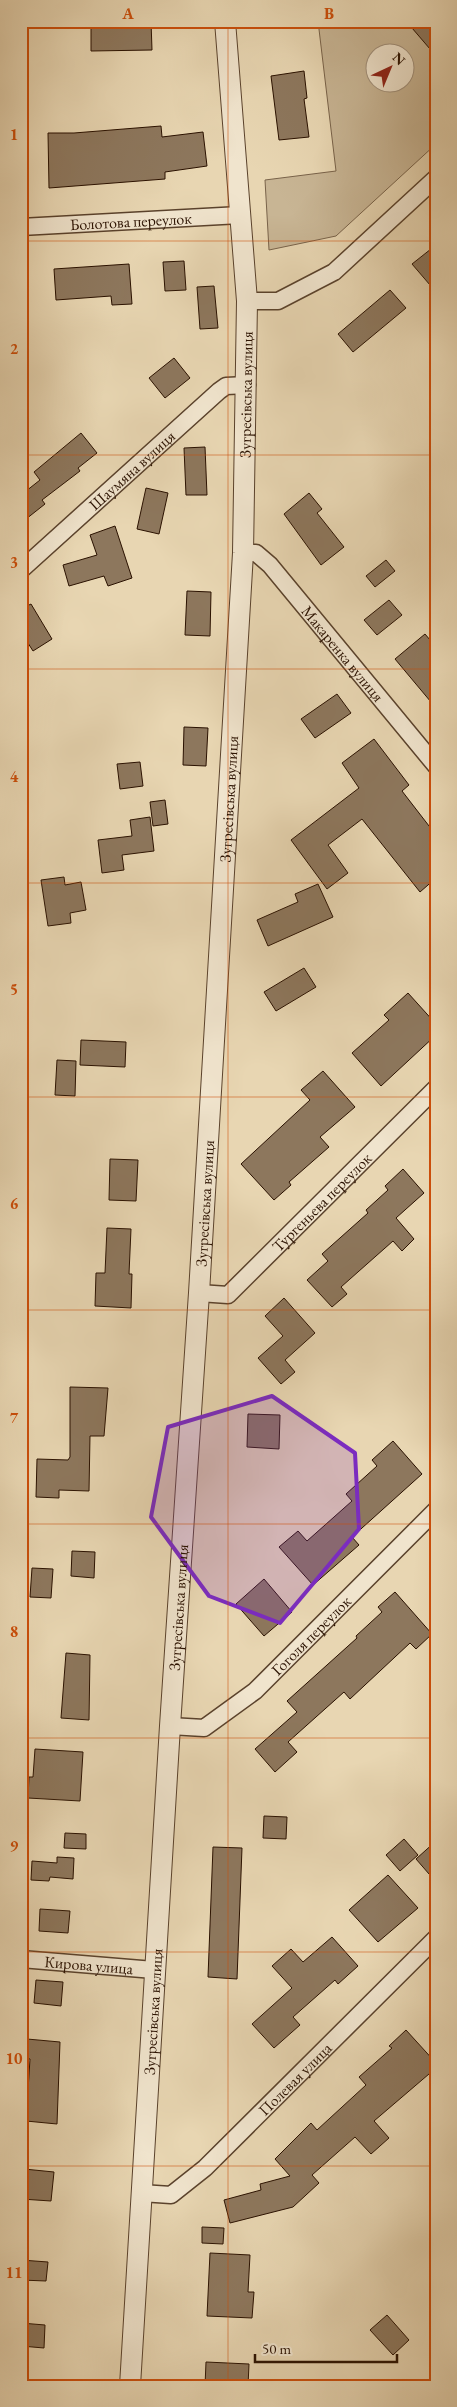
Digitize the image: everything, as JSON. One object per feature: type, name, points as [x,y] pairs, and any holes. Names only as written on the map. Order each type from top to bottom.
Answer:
[{"type":"street","name":"Зугресівська вулиця","points":[[130,2386],[154,1970],[199,1293],[242,552],[247,384],[247,301],[225,21]]},
{"type":"street","points":[[247,301],[278,301],[334,272],[436,178]]},
{"type":"street","name":"Болотова переулок","points":[[21,227],[240,215]]},
{"type":"street","name":"Шаумяна вулиця","points":[[21,570],[219,391],[226,386],[247,384]]},
{"type":"street","name":"Макаренка вулиця","points":[[242,552],[256,553],[270,565],[436,766]]},
{"type":"street","name":"Тургеньева переулок","points":[[199,1293],[228,1295],[436,1088]]},
{"type":"street","name":"Гоголя переулок","points":[[170,1726],[204,1728],[255,1691],[436,1510]]},
{"type":"street","name":"Полевая улица","points":[[140,2193],[171,2195],[206,2168],[436,1938]]},
{"type":"street","name":"Кирова улица","points":[[21,1959],[154,1970]]},
{"type":"highlighted area","points":[[272,1396],[355,1453],[359,1529],[280,1623],[209,1596],[151,1517],[168,1427]]},
{"type":"shaded area","points":[[318,21],[436,21],[436,144],[336,236],[269,250],[265,180],[336,171]]},
{"type":"building","points":[[91,21],[151,21],[152,50],[91,51]]},
{"type":"building","points":[[406,21],[436,21],[436,56]]},
{"type":"building","points":[[304,71],[307,98],[304,99],[309,137],[279,140],[271,76]]},
{"type":"building","points":[[161,126],[162,137],[203,132],[207,166],[165,172],[165,179],[49,188],[48,133],[74,133]]},
{"type":"building","points":[[436,245],[436,292],[412,264]]},
{"type":"building","points":[[184,261],[186,290],[165,291],[163,262]]},
{"type":"building","points":[[129,264],[132,304],[112,305],[111,296],[56,300],[54,269]]},
{"type":"building","points":[[214,286],[218,328],[200,329],[197,287]]},
{"type":"building","points":[[390,290],[406,308],[353,352],[338,334]]},
{"type":"building","points":[[174,358],[190,378],[165,398],[149,378]]},
{"type":"building","points":[[81,433],[97,453],[78,468],[80,471],[42,500],[45,504],[21,523],[21,495],[40,480],[34,472]]},
{"type":"building","points":[[205,447],[207,495],[186,495],[184,448]]},
{"type":"building","points":[[146,488],[168,493],[159,534],[137,529]]},
{"type":"building","points":[[309,493],[322,509],[317,513],[344,547],[321,565],[284,514]]},
{"type":"building","points":[[115,526],[132,578],[108,586],[104,576],[69,586],[63,565],[97,555],[90,535]]},
{"type":"building","points":[[386,560],[395,571],[375,587],[366,576]]},
{"type":"building","points":[[187,591],[211,592],[210,636],[185,635]]},
{"type":"building","points":[[389,600],[402,615],[377,635],[364,620]]},
{"type":"building","points":[[31,604],[52,639],[33,651],[21,632],[21,609]]},
{"type":"building","points":[[425,634],[436,647],[436,708],[395,659]]},
{"type":"building","points":[[337,694],[351,713],[315,738],[301,719]]},
{"type":"building","points":[[184,727],[208,728],[206,766],[183,765]]},
{"type":"building","points":[[374,739],[409,785],[402,791],[436,835],[436,878],[420,892],[362,819],[328,845],[348,873],[327,889],[291,840],[359,788],[342,763]]},
{"type":"building","points":[[140,762],[143,786],[120,789],[117,764]]},
{"type":"building","points":[[165,800],[168,824],[153,826],[150,802]]},
{"type":"building","points":[[150,817],[154,851],[122,855],[124,870],[102,873],[98,840],[132,836],[130,820]]},
{"type":"building","points":[[64,877],[65,885],[81,882],[86,910],[70,913],[71,923],[48,926],[41,880]]},
{"type":"building","points":[[318,884],[333,917],[268,946],[257,920],[298,902],[295,894]]},
{"type":"building","points":[[304,968],[316,987],[276,1011],[264,992]]},
{"type":"building","points":[[408,993],[436,1024],[436,1035],[381,1086],[352,1053],[389,1020],[384,1015]]},
{"type":"building","points":[[81,1040],[126,1042],[125,1067],[80,1065]]},
{"type":"building","points":[[57,1060],[76,1061],[75,1096],[55,1095]]},
{"type":"building","points":[[323,1071],[355,1107],[320,1137],[329,1147],[289,1182],[291,1185],[274,1200],[241,1164],[310,1100],[301,1090]]},
{"type":"building","points":[[110,1159],[138,1160],[136,1201],[109,1200]]},
{"type":"building","points":[[403,1169],[424,1193],[396,1218],[414,1239],[402,1251],[393,1241],[341,1287],[347,1294],[332,1307],[307,1280],[328,1261],[322,1254],[368,1213],[366,1210],[388,1190],[385,1186]]},
{"type":"building","points":[[107,1228],[131,1229],[129,1274],[132,1274],[131,1308],[95,1306],[96,1273],[105,1273]]},
{"type":"building","points":[[284,1298],[315,1333],[285,1360],[295,1372],[281,1384],[258,1358],[283,1336],[265,1316]]},
{"type":"building","points":[[70,1387],[108,1388],[104,1436],[90,1436],[89,1491],[59,1490],[59,1498],[36,1497],[37,1459],[68,1460],[70,1457]]},
{"type":"building","points":[[248,1414],[280,1415],[279,1449],[247,1447]]},
{"type":"building","points":[[393,1441],[422,1474],[352,1537],[359,1545],[313,1585],[279,1547],[298,1531],[307,1541],[352,1501],[346,1494],[377,1466],[372,1460]]},
{"type":"building","points":[[72,1551],[95,1552],[94,1578],[71,1576]]},
{"type":"building","points":[[32,1568],[53,1569],[51,1598],[30,1597]]},
{"type":"building","points":[[264,1579],[292,1612],[264,1636],[236,1604]]},
{"type":"building","points":[[395,1592],[432,1634],[416,1649],[410,1643],[350,1699],[344,1692],[288,1742],[297,1752],[275,1772],[255,1749],[297,1712],[287,1701],[357,1638],[356,1636],[382,1612],[378,1607]]},
{"type":"building","points":[[66,1653],[90,1655],[89,1720],[61,1718]]},
{"type":"building","points":[[35,1749],[83,1752],[80,1801],[28,1798],[29,1777],[33,1777]]},
{"type":"building","points":[[264,1816],[287,1817],[286,1839],[263,1838]]},
{"type":"building","points":[[65,1833],[86,1834],[86,1849],[64,1848]]},
{"type":"building","points":[[404,1839],[418,1855],[400,1871],[386,1855]]},
{"type":"building","points":[[436,1841],[436,1882],[416,1859]]},
{"type":"building","points":[[213,1847],[242,1848],[237,1979],[208,1977]]},
{"type":"building","points":[[57,1857],[74,1858],[73,1879],[50,1877],[49,1881],[31,1880],[32,1861],[57,1863]]},
{"type":"building","points":[[388,1875],[418,1908],[378,1942],[349,1910]]},
{"type":"building","points":[[40,1909],[70,1911],[68,1933],[39,1931]]},
{"type":"building","points":[[332,1937],[358,1966],[338,1984],[335,1980],[293,2017],[300,2025],[274,2048],[252,2024],[292,1988],[272,1966],[291,1949],[303,1962]]},
{"type":"building","points":[[36,1980],[63,1982],[61,2006],[34,2003]]},
{"type":"building","points":[[406,2030],[436,2063],[436,2068],[374,2121],[389,2138],[371,2154],[355,2137],[312,2175],[319,2183],[293,2207],[230,2223],[224,2200],[261,2190],[260,2184],[290,2176],[275,2159],[311,2123],[317,2130],[366,2085],[359,2077],[392,2048],[389,2046]]},
{"type":"building","points":[[27,2039],[60,2042],[57,2124],[26,2121],[30,2059],[25,2058]]},
{"type":"building","points":[[24,2169],[54,2172],[51,2201],[21,2199]]},
{"type":"building","points":[[202,2227],[224,2228],[223,2244],[202,2243]]},
{"type":"building","points":[[210,2253],[250,2255],[248,2292],[254,2292],[252,2318],[207,2316]]},
{"type":"building","points":[[21,2260],[48,2262],[46,2281],[21,2280]]},
{"type":"building","points":[[387,2315],[409,2340],[393,2355],[370,2330]]},
{"type":"building","points":[[21,2323],[45,2325],[44,2348],[21,2346]]},
{"type":"building","points":[[206,2362],[249,2364],[248,2386],[205,2386]]}]
